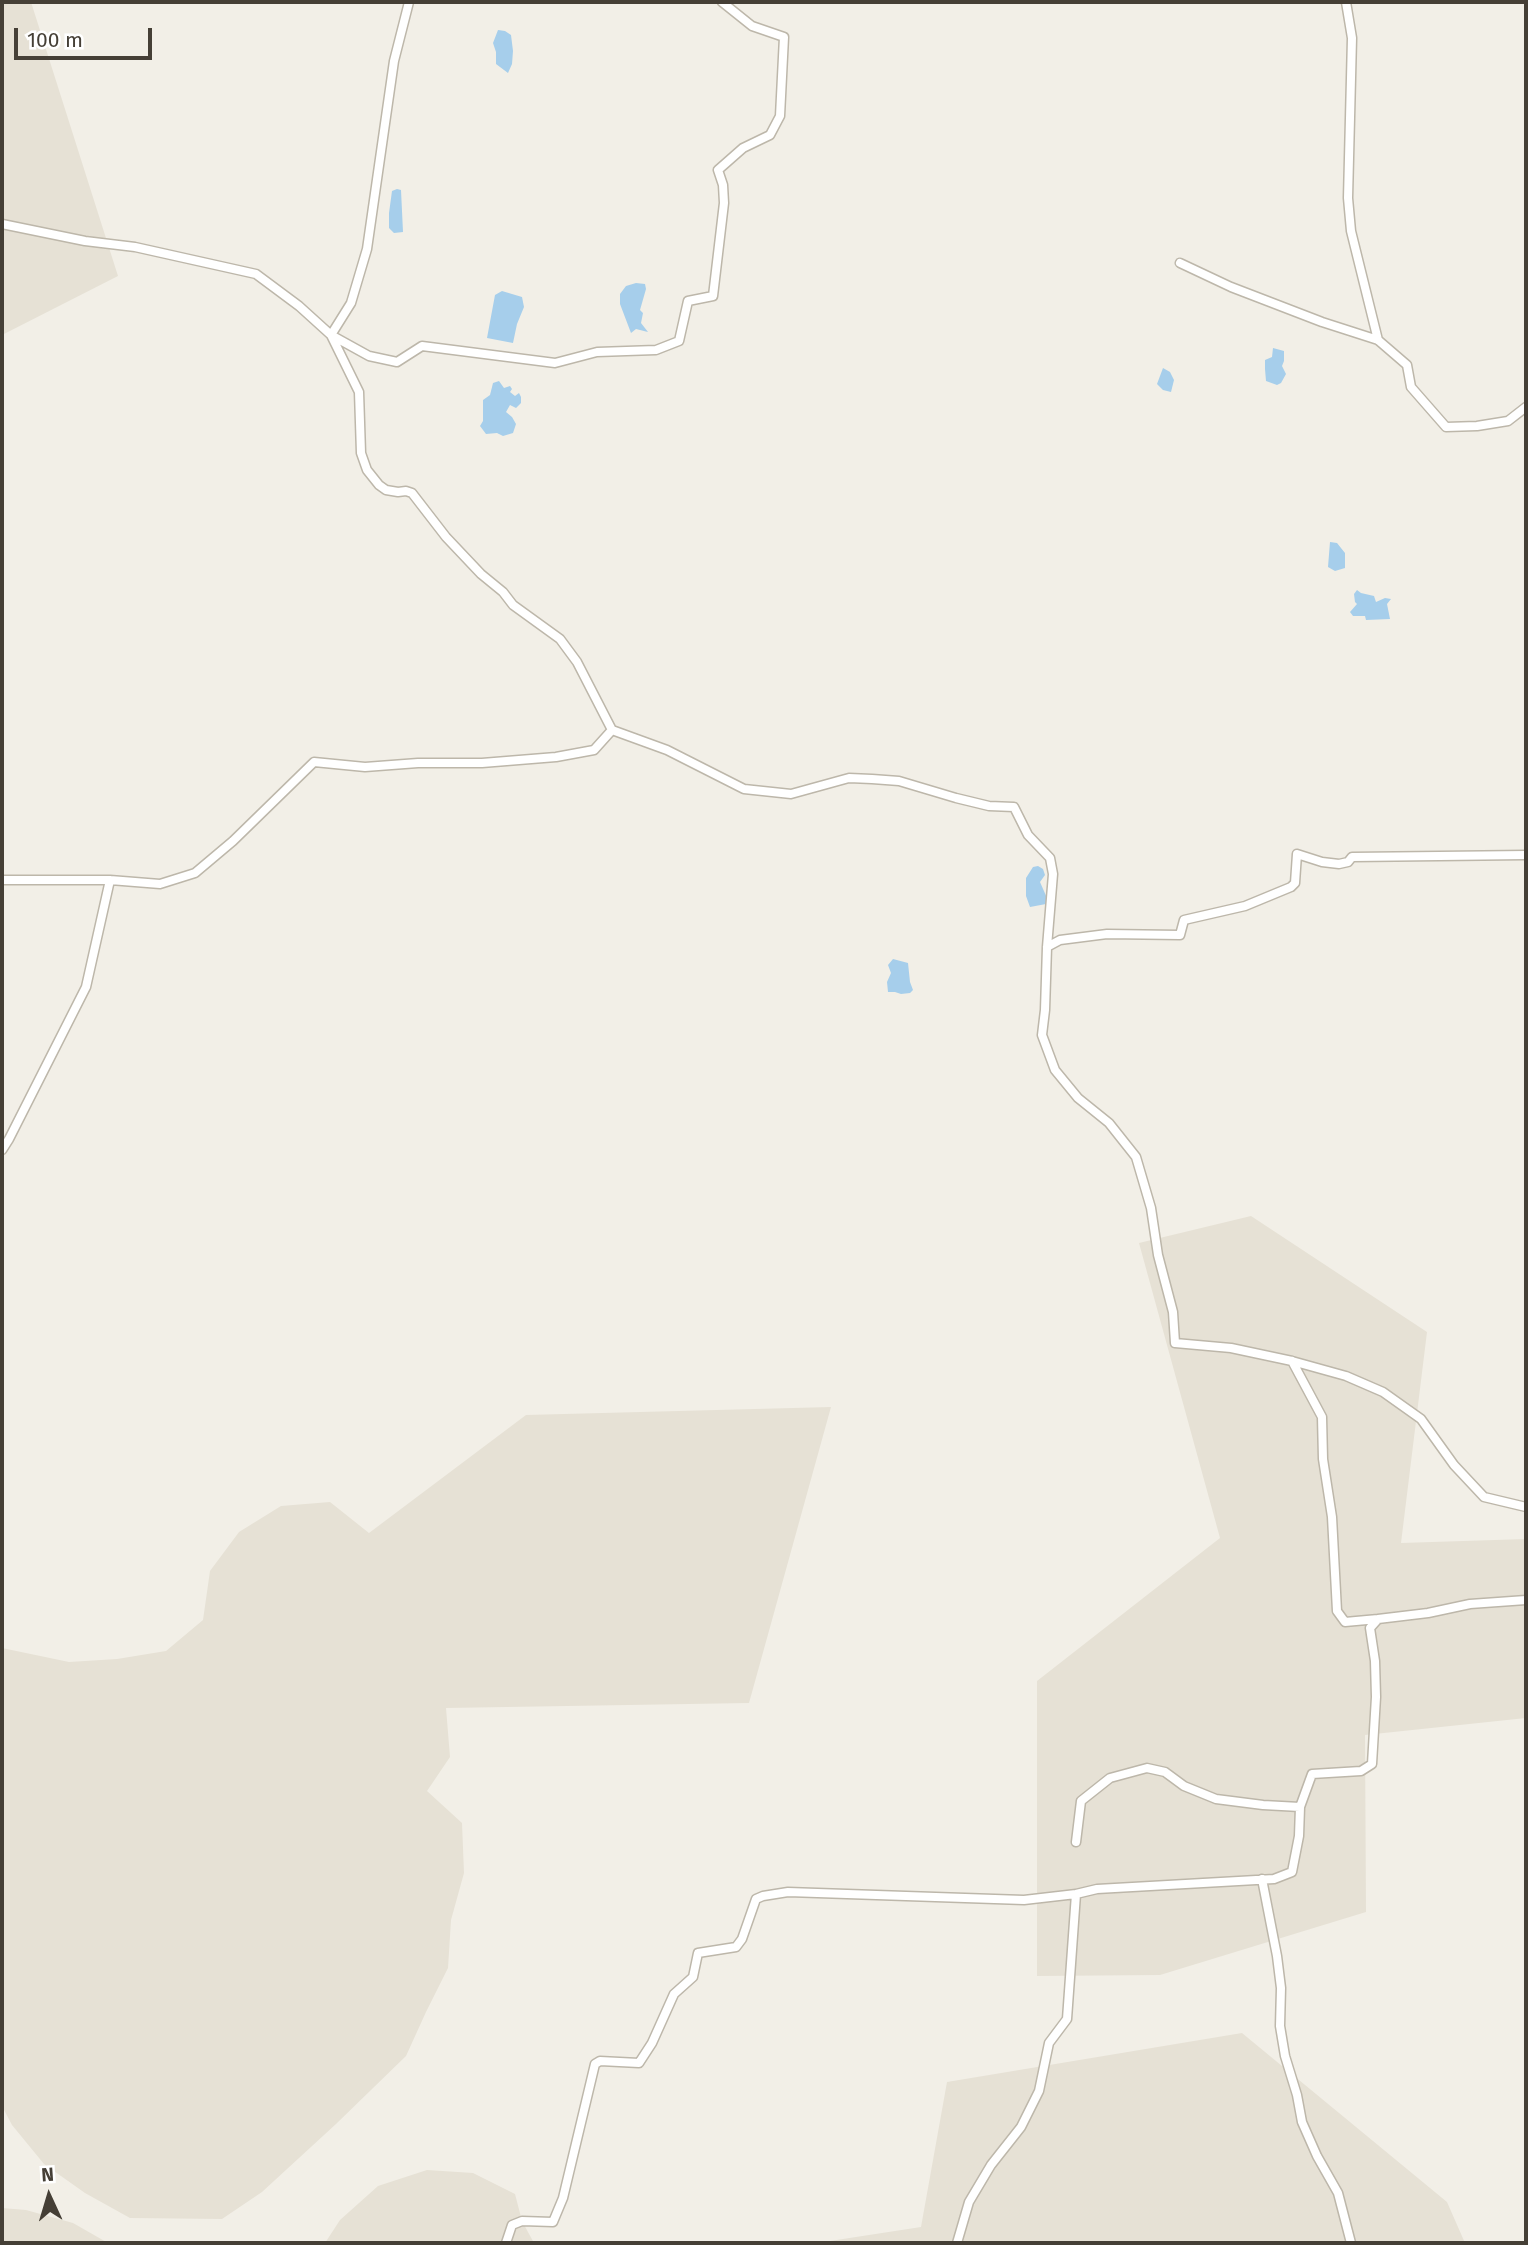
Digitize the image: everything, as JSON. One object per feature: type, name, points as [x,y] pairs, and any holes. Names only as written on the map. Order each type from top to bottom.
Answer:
[{"type":"street","points":[[331,335],[351,303],[367,249],[394,61],[409,2]]},
{"type":"street","points":[[2,224],[85,241],[135,247],[256,274],[299,306],[331,335],[369,356],[397,362],[422,346],[555,363],[597,352],[656,350],[679,341],[688,301],[713,296],[724,204],[723,185],[718,170],[743,148],[770,135],[780,116],[784,37],[752,26],[722,2]]},
{"type":"street","points":[[1346,2],[1352,38],[1348,198],[1351,231],[1378,340]]},
{"type":"street","points":[[1180,263],[1231,287],[1378,340],[1407,365],[1411,387],[1446,427],[1508,421],[1526,407]]},
{"type":"street","points":[[331,335],[359,392],[359,442],[367,470],[386,490],[412,493],[446,537],[481,574],[503,592],[513,605],[560,639],[577,662],[612,730],[667,750],[744,789],[791,794],[849,778],[872,779],[899,781],[989,806],[1014,807],[1028,835],[1050,858],[1053,874],[1042,1035],[1055,1070],[1078,1098],[1109,1123],[1136,1157],[1151,1208],[1158,1255],[1173,1312],[1175,1343],[1231,1348],[1292,1361],[1346,1376],[1383,1392],[1422,1419],[1454,1465],[1484,1497],[1526,1507]]},
{"type":"street","points":[[2,880],[110,880],[160,884],[195,873],[233,841],[314,762],[365,767],[418,763],[482,763],[556,757],[594,750],[612,730]]},
{"type":"street","points":[[1047,947],[1060,940],[1107,934],[1180,934],[1184,920],[1245,906],[1291,887],[1295,883],[1297,854],[1339,864],[1348,862],[1352,857],[1526,855]]},
{"type":"street","points":[[2,1150],[86,987],[110,880]]},
{"type":"street","points":[[1292,1361],[1321,1417],[1323,1459],[1332,1517],[1337,1611],[1345,1622],[1428,1613],[1470,1604],[1526,1600]]},
{"type":"street","points":[[506,2243],[512,2225],[522,2221],[553,2222],[563,2198],[595,2064],[600,2061],[639,2063],[652,2043],[674,1994],[694,1977],[698,1952],[736,1947],[742,1939],[756,1899],[788,1892],[1024,1900],[1097,1889],[1274,1879],[1292,1872],[1299,1836],[1300,1807],[1312,1774],[1361,1772],[1372,1764],[1377,1697],[1370,1629],[1378,1619]]},
{"type":"street","points":[[1076,1842],[1081,1801],[1110,1778],[1147,1768],[1165,1772],[1184,1786],[1216,1799],[1300,1807]]},
{"type":"street","points":[[1262,1879],[1278,1956],[1280,2026],[1285,2056],[1302,2122],[1338,2193],[1351,2243]]},
{"type":"street","points":[[957,2243],[969,2202],[990,2165],[1021,2127],[1039,2091],[1049,2043],[1067,2019],[1076,1894]]},
{"type":"shaded area","points":[[2,2],[31,2],[118,276],[2,335]]},
{"type":"shaded area","points":[[1251,1216],[1427,1332],[1401,1543],[1526,1539],[1526,1718],[1365,1735],[1366,1912],[1160,1975],[1037,1976],[1037,1681],[1220,1538],[1139,1243]]},
{"type":"shaded area","points":[[831,1407],[749,1703],[446,1708],[450,1757],[427,1791],[462,1823],[464,1873],[451,1920],[448,1968],[406,2056],[336,2124],[262,2192],[222,2219],[130,2218],[85,2193],[44,2164],[12,2125],[2,2106],[2,1648],[69,1662],[117,1659],[166,1651],[203,1620],[210,1571],[239,1532],[281,1506],[330,1502],[369,1533],[526,1415]]},
{"type":"shaded area","points":[[1242,2033],[1447,2202],[1465,2243],[817,2243],[921,2227],[947,2082]]},
{"type":"shaded area","points":[[427,2170],[473,2173],[515,2194],[522,2221],[534,2243],[325,2243],[340,2220],[378,2186]]},
{"type":"shaded area","points":[[2,2208],[26,2210],[73,2223],[108,2243],[2,2243]]},
{"type":"water","points":[[498,30],[511,35],[512,64],[508,73],[496,64],[493,43]]},
{"type":"water","points":[[401,190],[403,232],[394,233],[389,228],[389,213],[392,191]]},
{"type":"water","points":[[645,284],[640,310],[643,313],[641,323],[648,332],[636,329],[631,333],[620,304],[620,294],[626,286]]},
{"type":"water","points":[[502,291],[522,297],[524,307],[513,343],[487,338],[495,295]]},
{"type":"water","points":[[1273,348],[1284,351],[1282,366],[1286,374],[1277,385],[1266,381],[1265,360],[1272,357]]},
{"type":"water","points":[[1163,368],[1170,372],[1174,380],[1171,392],[1163,390],[1157,384]]},
{"type":"water","points":[[499,381],[504,388],[510,386],[510,392],[515,396],[519,393],[521,397],[521,403],[516,408],[510,405],[506,412],[516,424],[513,433],[503,436],[497,433],[486,434],[480,426],[483,421],[483,400],[490,395],[493,383]]},
{"type":"water","points":[[1330,542],[1337,543],[1345,553],[1345,568],[1335,571],[1328,567]]},
{"type":"water","points":[[1357,590],[1374,596],[1376,602],[1385,598],[1391,599],[1387,604],[1390,619],[1366,620],[1365,616],[1353,616],[1350,612],[1357,604],[1354,594]]},
{"type":"water","points":[[1033,867],[1043,869],[1045,875],[1040,882],[1047,898],[1046,904],[1030,907],[1026,896],[1026,878]]},
{"type":"water","points":[[893,959],[908,963],[913,990],[910,993],[888,992],[887,982],[891,973],[888,965]]}]
